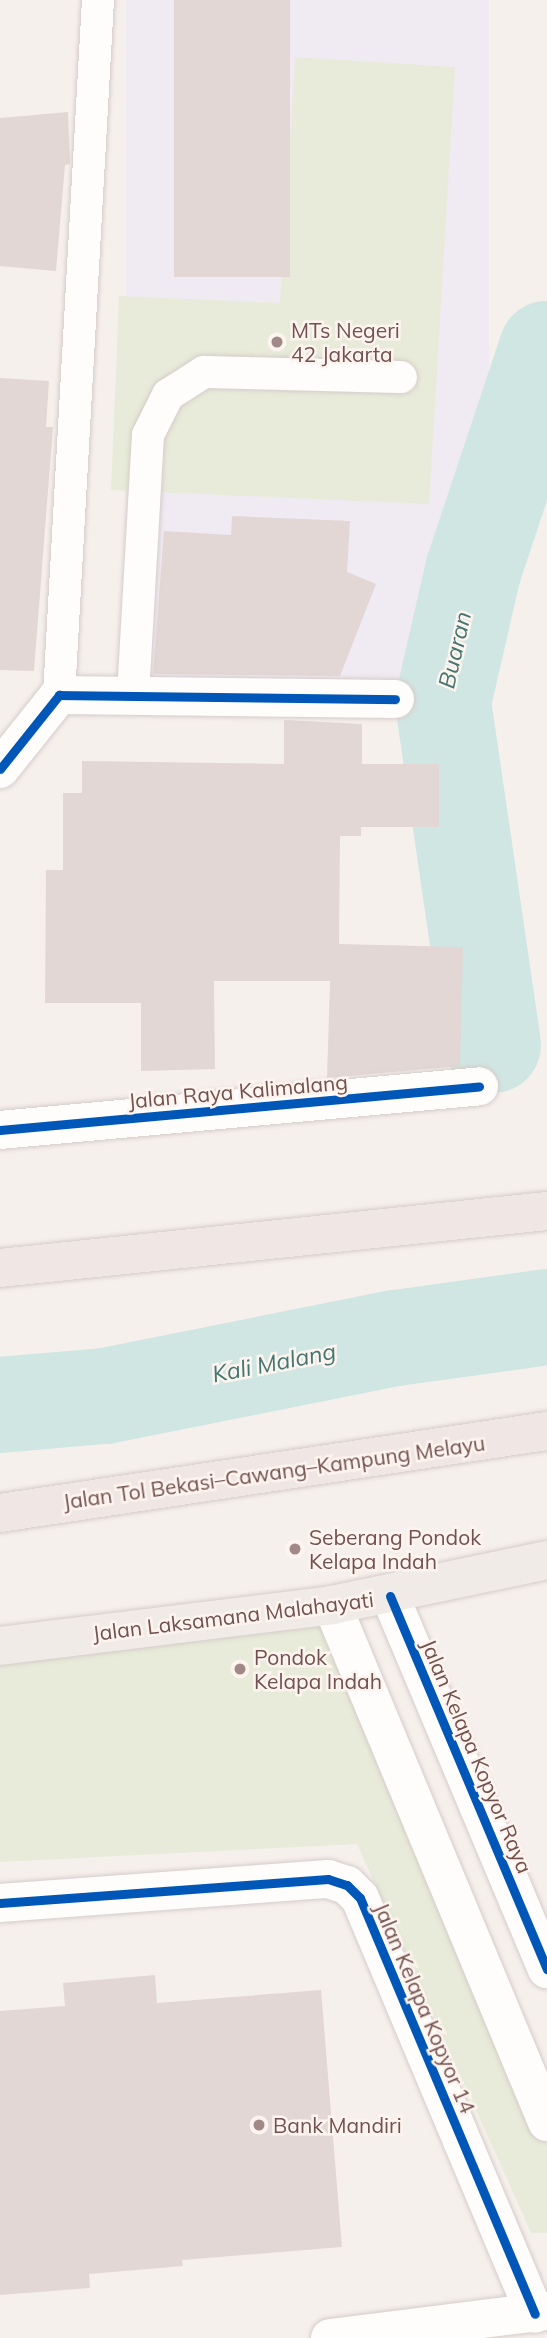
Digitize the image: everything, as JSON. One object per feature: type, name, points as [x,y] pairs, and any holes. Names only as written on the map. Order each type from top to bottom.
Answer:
[{"type":"highway","points":[[0,1268],[71,1263],[547,1211]]},
{"type":"highway","points":[[0,1261],[71,1263]]},
{"type":"highway","name":"Jalan Tol Bekasi–Cawang–Kampung Melayu","points":[[0,1513],[547,1431]]},
{"type":"main road","name":"Jalan Laksamana Malahayati","points":[[0,1646],[390,1596],[547,1560]]},
{"type":"street","points":[[0,769],[59,695],[395,699]]},
{"type":"street","name":"Jalan Raya Kalimalang","points":[[0,1130],[479,1086]]},
{"type":"street","name":"Jalan Kelapa Kopyor Raya","points":[[390,1596],[547,1969]]},
{"type":"street","points":[[332,1605],[547,2122]]},
{"type":"street","name":"Jalan Kelapa Kopyor 14","points":[[0,1903],[328,1879],[347,1885],[360,1898],[541,2313]]},
{"type":"street","points":[[330,2338],[541,2313]]},
{"type":"lane","points":[[59,695],[98,0]]},
{"type":"lane","points":[[133,695],[148,435],[168,395],[204,372],[401,377]]},
{"type":"shaded area","name":"MTs Negeri 42 Jakarta","points":[[126,0],[489,0],[489,687],[126,687]]},
{"type":"green space","points":[[295,57],[455,67],[429,504],[111,490],[119,296],[280,303]]},
{"type":"green space","points":[[332,1605],[547,2123],[547,2233],[531,2233],[357,1844],[0,1862],[0,1646]]},
{"type":"building","points":[[174,0],[290,0],[290,277],[174,277]]},
{"type":"building","points":[[68,112],[70,164],[65,165],[56,271],[0,266],[0,118]]},
{"type":"building","points":[[0,378],[49,381],[46,427],[53,427],[34,671],[0,670]]},
{"type":"building","points":[[232,516],[350,521],[347,572],[376,584],[340,676],[153,674],[164,531],[231,535]]},
{"type":"building","points":[[284,720],[362,724],[362,764],[439,764],[439,827],[361,827],[361,836],[340,836],[339,944],[463,947],[460,1066],[327,1078],[330,981],[214,981],[215,1069],[141,1071],[141,1003],[45,1003],[46,870],[63,870],[63,793],[82,793],[82,761],[284,764]]},
{"type":"building","points":[[155,1975],[157,2003],[321,1990],[342,2247],[182,2260],[183,2266],[89,2274],[90,2288],[0,2295],[0,2011],[65,2006],[63,1983]]},
{"type":"waterway","name":"Buaran","points":[[493,1045],[443,702],[473,571],[547,349]]},
{"type":"waterway","name":"Kali Malang","points":[[0,1405],[105,1396],[396,1338],[547,1317]]},
{"type":"cycle path","points":[[0,769],[59,695],[395,699]]},
{"type":"cycle path","points":[[0,1130],[479,1086]]},
{"type":"cycle path","points":[[390,1596],[547,1969]]},
{"type":"cycle path","points":[[0,1903],[328,1879],[347,1885],[360,1898],[535,2314]]},
{"type":"place","name":"MTs Negeri 42 Jakarta","points":[[277,342]]},
{"type":"place","name":"Seberang Pondok Kelapa Indah","points":[[295,1549]]},
{"type":"place","name":"Pondok Kelapa Indah","points":[[240,1669]]},
{"type":"place","name":"Bank Mandiri","points":[[259,2125]]}]
